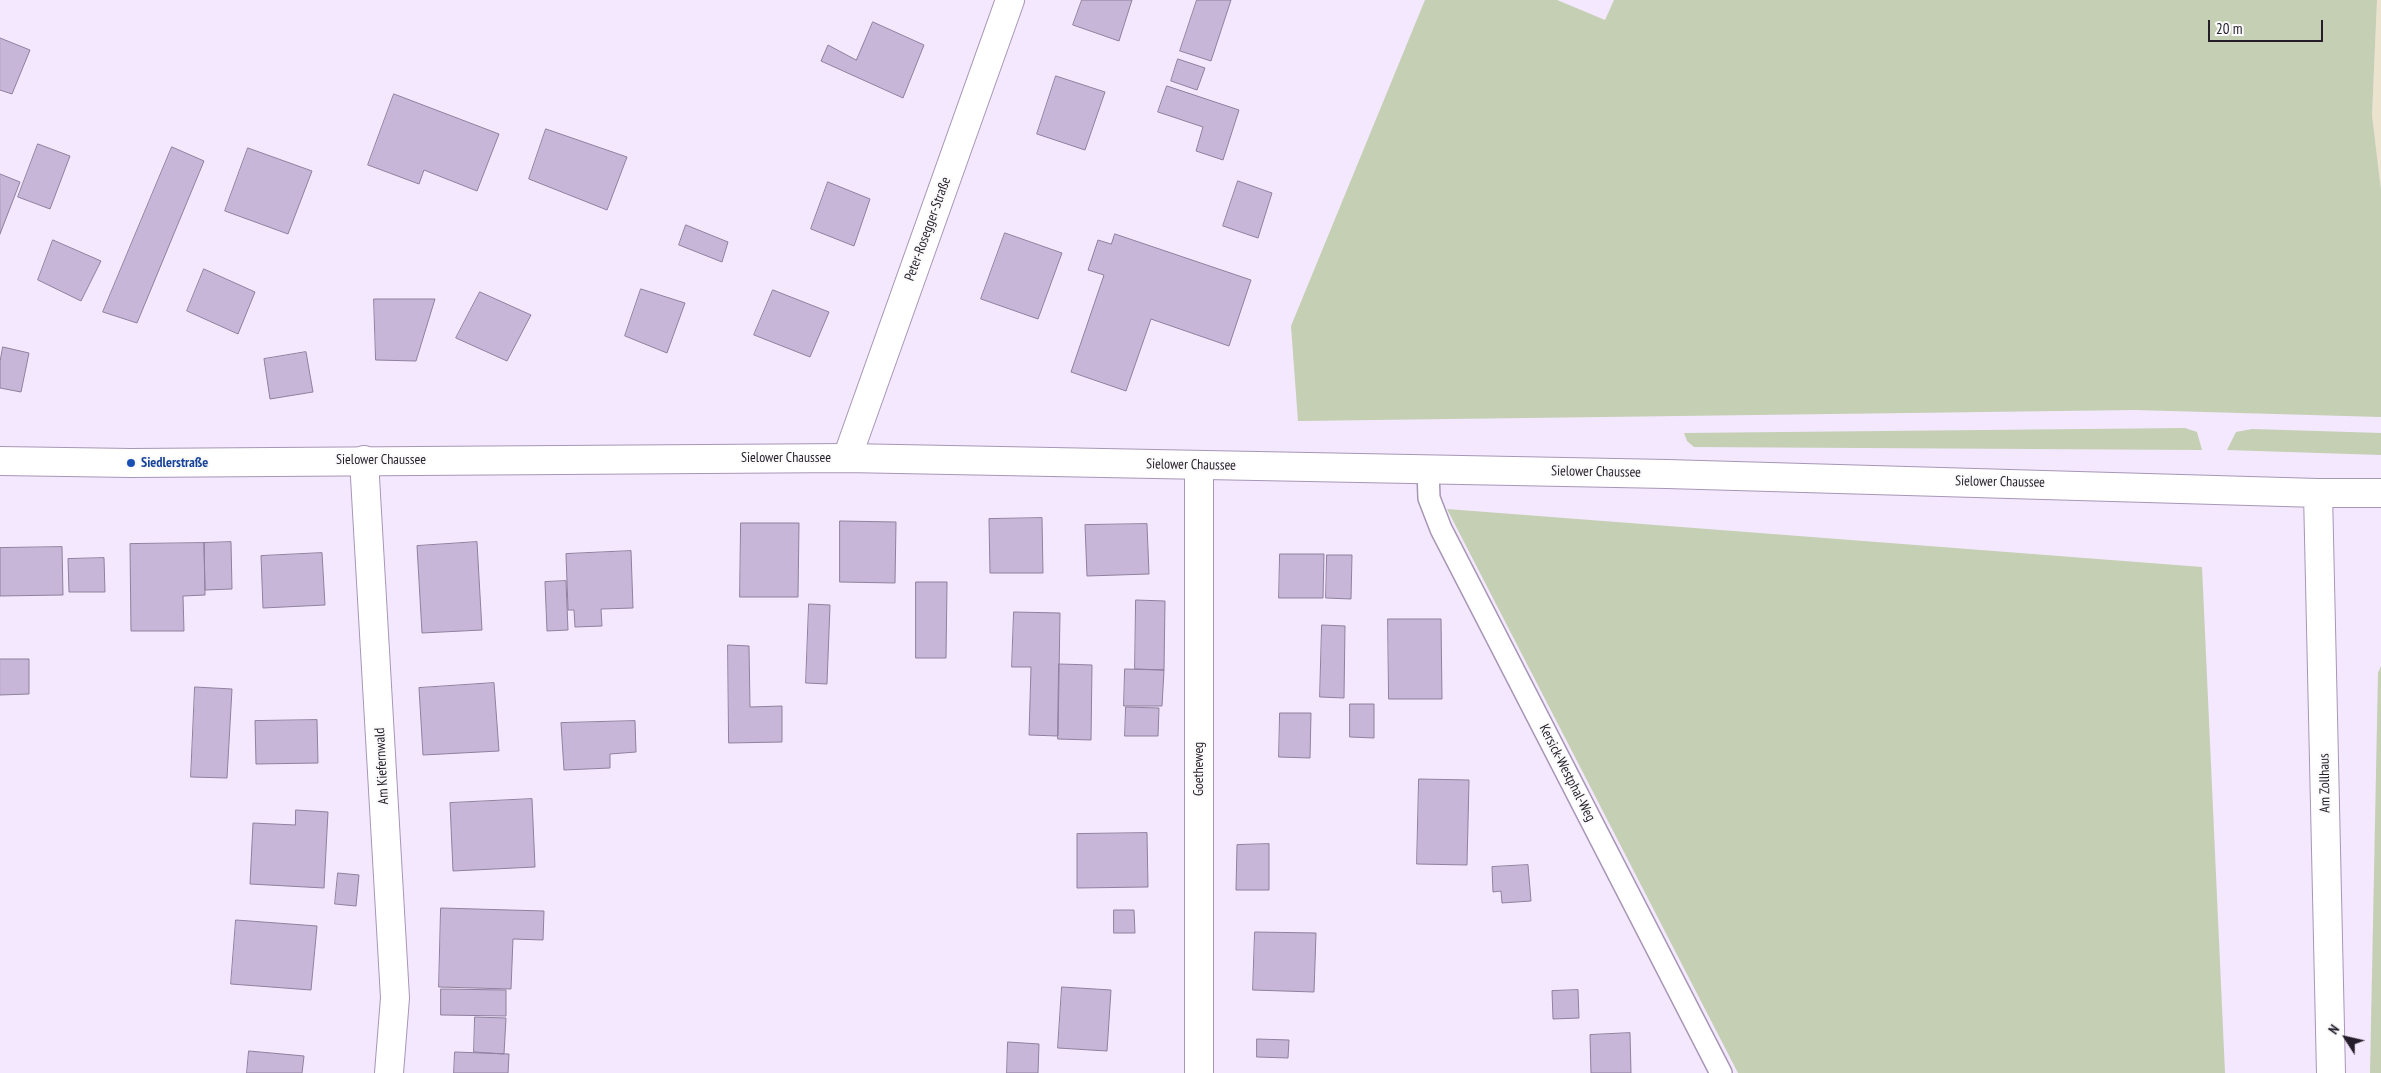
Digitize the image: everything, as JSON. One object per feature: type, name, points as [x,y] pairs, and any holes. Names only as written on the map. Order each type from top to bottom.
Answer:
[{"type":"main road","name":"Peter-Rosegger-Straße","points":[[847,458],[1010,0]]},
{"type":"main road","name":"Sielower Chaussee","points":[[0,461],[131,463],[847,458],[2035,483],[2318,494],[2381,494]]},
{"type":"main road","name":"Am Kiefernwald","points":[[364,460],[395,998],[388,1073]]},
{"type":"main road","name":"Goetheweg","points":[[1199,465],[1199,1073]]},
{"type":"main road","name":"Am Zollhaus","points":[[2318,494],[2331,1073]]},
{"type":"lane","name":"Kersick-Westphal-Weg","points":[[1428,470],[1429,498],[1441,529],[1721,1073]]},
{"type":"shaded area","points":[[2377,0],[2381,0],[2381,190],[2372,115]]},
{"type":"green space","points":[[1425,0],[1557,0],[1605,20],[1614,0],[2377,0],[2372,115],[2381,190],[2381,417],[2135,410],[1298,421],[1291,326]]},
{"type":"green space","points":[[2185,428],[2197,432],[2202,450],[1694,447],[1687,441],[1684,433]]},
{"type":"green space","points":[[2252,429],[2381,433],[2381,455],[2227,450],[2236,432]]},
{"type":"green space","points":[[1447,509],[2202,567],[2225,1073],[1738,1073]]},
{"type":"green space","points":[[2381,666],[2381,1073],[2370,1073],[2378,673]]},
{"type":"building","points":[[1082,0],[1132,0],[1119,41],[1073,25]]},
{"type":"building","points":[[1197,0],[1231,0],[1211,61],[1180,51]]},
{"type":"building","points":[[873,22],[924,45],[903,98],[821,61],[828,45],[856,60]]},
{"type":"building","points":[[0,38],[30,50],[12,94],[0,90]]},
{"type":"building","points":[[1178,59],[1205,68],[1197,90],[1171,81]]},
{"type":"building","points":[[1056,76],[1105,92],[1085,150],[1037,134]]},
{"type":"building","points":[[1167,86],[1239,110],[1223,160],[1196,151],[1203,127],[1158,112]]},
{"type":"building","points":[[394,94],[499,134],[477,191],[424,170],[419,184],[368,165]]},
{"type":"building","points":[[546,129],[627,157],[607,210],[529,179]]},
{"type":"building","points":[[38,144],[70,156],[50,209],[18,197]]},
{"type":"building","points":[[172,147],[204,161],[137,323],[103,312]]},
{"type":"building","points":[[248,148],[312,171],[288,234],[225,211]]},
{"type":"building","points":[[0,174],[20,182],[0,234]]},
{"type":"building","points":[[1238,181],[1272,193],[1258,238],[1223,226]]},
{"type":"building","points":[[828,182],[870,199],[854,246],[811,229]]},
{"type":"building","points":[[686,225],[728,242],[722,262],[679,245]]},
{"type":"building","points":[[1005,233],[1062,253],[1038,319],[981,299]]},
{"type":"building","points":[[1115,234],[1251,280],[1229,346],[1151,319],[1126,391],[1071,372],[1104,275],[1088,270],[1098,240],[1111,244]]},
{"type":"building","points":[[53,240],[101,261],[81,301],[38,280]]},
{"type":"building","points":[[204,269],[255,292],[238,334],[187,311]]},
{"type":"building","points":[[641,289],[685,303],[667,353],[625,336]]},
{"type":"building","points":[[773,290],[829,312],[810,357],[754,335]]},
{"type":"building","points":[[480,292],[531,315],[507,361],[456,338]]},
{"type":"building","points":[[374,299],[435,299],[416,361],[376,360]]},
{"type":"building","points":[[3,347],[29,353],[21,392],[0,388],[0,362]]},
{"type":"building","points":[[306,352],[313,392],[270,399],[264,359]]},
{"type":"building","points":[[1042,518],[1043,573],[990,573],[989,519]]},
{"type":"building","points":[[840,521],[896,522],[895,583],[840,582]]},
{"type":"building","points":[[741,523],[799,523],[798,597],[740,597]]},
{"type":"building","points":[[1147,524],[1149,574],[1087,576],[1085,525]]},
{"type":"building","points":[[231,542],[232,589],[205,590],[204,543]]},
{"type":"building","points":[[477,542],[482,630],[422,633],[417,546]]},
{"type":"building","points":[[204,543],[205,595],[183,596],[184,631],[131,631],[130,544]]},
{"type":"building","points":[[62,547],[63,595],[0,596],[0,548]]},
{"type":"building","points":[[631,551],[633,608],[601,609],[602,626],[575,627],[574,610],[568,610],[566,554]]},
{"type":"building","points":[[322,553],[325,605],[263,608],[261,556]]},
{"type":"building","points":[[1280,554],[1324,554],[1323,598],[1279,598]]},
{"type":"building","points":[[1327,555],[1352,555],[1351,599],[1326,598]]},
{"type":"building","points":[[104,558],[105,592],[69,592],[68,559]]},
{"type":"building","points":[[566,581],[568,630],[547,631],[545,582]]},
{"type":"building","points":[[916,582],[947,582],[946,658],[916,658]]},
{"type":"building","points":[[1136,600],[1165,601],[1164,670],[1135,669]]},
{"type":"building","points":[[809,604],[830,605],[827,684],[806,683]]},
{"type":"building","points":[[1014,612],[1060,613],[1058,736],[1029,735],[1031,667],[1012,667]]},
{"type":"building","points":[[1388,619],[1441,619],[1442,699],[1389,699]]},
{"type":"building","points":[[1322,625],[1345,626],[1344,698],[1320,697]]},
{"type":"building","points":[[728,645],[749,646],[750,707],[782,706],[782,742],[729,743]]},
{"type":"building","points":[[0,659],[29,659],[29,694],[0,695]]},
{"type":"building","points":[[1059,664],[1092,665],[1091,740],[1058,739]]},
{"type":"building","points":[[1125,669],[1164,670],[1162,706],[1124,706]]},
{"type":"building","points":[[494,683],[499,751],[423,755],[419,688]]},
{"type":"building","points":[[195,687],[232,689],[227,778],[191,777]]},
{"type":"building","points":[[1350,704],[1374,704],[1374,738],[1350,737]]},
{"type":"building","points":[[1126,707],[1159,708],[1158,736],[1125,736]]},
{"type":"building","points":[[1280,713],[1311,713],[1310,758],[1279,757]]},
{"type":"building","points":[[317,720],[318,763],[256,764],[255,721]]},
{"type":"building","points":[[635,721],[636,752],[610,754],[610,768],[564,770],[561,723]]},
{"type":"building","points":[[1419,779],[1469,780],[1467,865],[1417,864]]},
{"type":"building","points":[[532,799],[535,867],[453,871],[450,803]]},
{"type":"building","points":[[296,810],[328,812],[324,888],[250,884],[253,823],[295,825]]},
{"type":"building","points":[[1147,833],[1148,887],[1077,888],[1077,834]]},
{"type":"building","points":[[1269,844],[1269,890],[1236,890],[1237,845]]},
{"type":"building","points":[[1528,865],[1531,901],[1502,903],[1501,891],[1493,892],[1492,867]]},
{"type":"building","points":[[338,873],[359,875],[356,906],[335,904]]},
{"type":"building","points":[[441,908],[544,911],[543,940],[513,939],[511,989],[439,987]]},
{"type":"building","points":[[1114,910],[1134,910],[1135,933],[1114,933]]},
{"type":"building","points":[[236,920],[317,926],[311,990],[231,984]]},
{"type":"building","points":[[1255,932],[1316,933],[1314,992],[1253,990]]},
{"type":"building","points":[[1062,987],[1111,990],[1107,1051],[1058,1048]]},
{"type":"building","points":[[441,989],[506,990],[506,1016],[441,1015]]},
{"type":"building","points":[[1578,990],[1579,1018],[1553,1019],[1552,991]]},
{"type":"building","points":[[475,1017],[506,1018],[504,1054],[474,1052]]},
{"type":"building","points":[[1630,1033],[1631,1073],[1591,1073],[1590,1035]]},
{"type":"building","points":[[1257,1039],[1289,1040],[1288,1058],[1257,1057]]},
{"type":"building","points":[[1008,1042],[1039,1044],[1038,1073],[1007,1073]]},
{"type":"building","points":[[249,1051],[304,1056],[302,1073],[247,1073]]},
{"type":"building","points":[[455,1052],[509,1054],[508,1073],[454,1073]]},
{"type":"place","name":"Siedlerstraße","points":[[131,463]]}]
